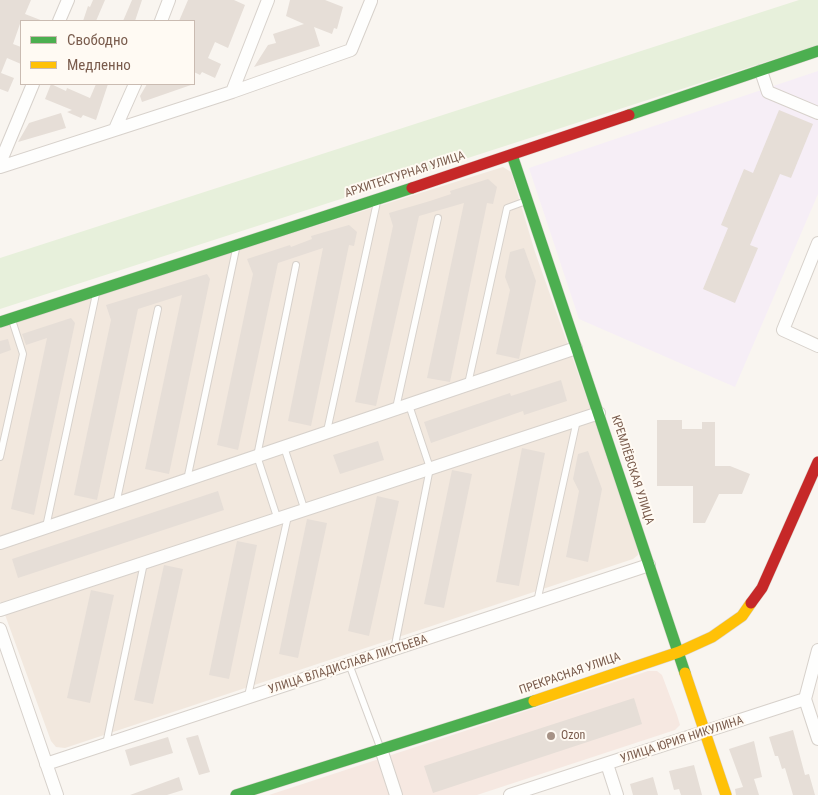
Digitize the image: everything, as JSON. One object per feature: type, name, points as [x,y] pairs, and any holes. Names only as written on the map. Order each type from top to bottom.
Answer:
[{"type":"street","points":[[59,20],[68,0]]},
{"type":"street","points":[[161,20],[170,0]]},
{"type":"street","points":[[232,92],[268,0]]},
{"type":"street","points":[[0,165],[232,92],[351,50],[371,1]]},
{"type":"street","name":"АРХИТЕКТУРНАЯ УЛИЦА","points":[[0,322],[512,155],[818,51]]},
{"type":"street","points":[[761,71],[768,92],[818,113]]},
{"type":"street","points":[[0,165],[33,85]]},
{"type":"street","points":[[116,130],[134,85]]},
{"type":"street","name":"КРЕМЛЁВСКАЯ УЛИЦА","points":[[512,155],[726,795]]},
{"type":"street","points":[[818,243],[783,330],[818,346]]},
{"type":"street","points":[[0,543],[576,348]]},
{"type":"street","points":[[0,610],[304,508],[599,413]]},
{"type":"street","name":"ПРЕКРАСНАЯ УЛИЦА","points":[[236,795],[576,688],[679,652],[712,637],[742,616],[762,588],[818,462]]},
{"type":"street","name":"УЛИЦА ВЛАДИСЛАВА ЛИСТЬЕВА","points":[[46,764],[649,565]]},
{"type":"street","points":[[0,629],[57,795]]},
{"type":"street","points":[[818,650],[805,699],[818,739]]},
{"type":"street","name":"УЛИЦА ЮРИЯ НИКУЛИНА","points":[[510,795],[706,733],[805,699]]},
{"type":"street","points":[[381,749],[396,795]]},
{"type":"street","points":[[607,764],[617,795]]},
{"type":"lane","points":[[327,432],[378,199]]},
{"type":"lane","points":[[468,385],[507,208],[528,201]]},
{"type":"lane","points":[[396,409],[438,218]]},
{"type":"lane","points":[[187,480],[236,245]]},
{"type":"lane","points":[[248,698],[283,515],[257,456],[296,265]]},
{"type":"lane","points":[[46,527],[97,290]]},
{"type":"lane","points":[[116,504],[158,309]]},
{"type":"lane","points":[[0,457],[23,354],[12,320]]},
{"type":"lane","points":[[394,650],[430,468],[409,405]]},
{"type":"lane","points":[[537,602],[577,420]]},
{"type":"lane","points":[[284,447],[304,508]]},
{"type":"lane","points":[[106,745],[144,562]]},
{"type":"lane","points":[[349,664],[381,749]]},
{"type":"shaded area","points":[[818,71],[818,194],[735,387],[579,319],[529,168]]},
{"type":"shaded area","points":[[503,167],[511,172],[535,252],[637,540],[638,555],[633,559],[65,748],[56,747],[51,741],[0,601],[0,325]]},
{"type":"shaded area","points":[[648,671],[657,671],[662,675],[680,725],[675,730],[477,795],[269,795]]},
{"type":"green space","points":[[799,0],[818,0],[818,45],[0,309],[0,258]]},
{"type":"building","points":[[0,0],[31,0],[25,14],[40,20],[20,20],[13,44],[20,47],[20,64],[7,58],[1,73],[14,78],[8,92],[0,89]]},
{"type":"building","points":[[93,0],[105,0],[96,20],[83,20],[88,6],[90,7]]},
{"type":"building","points":[[132,0],[142,0],[135,20],[123,20]]},
{"type":"building","points":[[188,0],[234,0],[245,5],[228,48],[215,42],[208,58],[221,64],[215,78],[202,72],[200,75],[195,72],[195,20],[179,20]]},
{"type":"building","points":[[290,0],[325,0],[343,7],[337,29],[334,28],[332,34],[314,27],[320,46],[254,67],[268,45],[276,43],[273,34],[304,24],[286,16]]},
{"type":"building","points":[[51,85],[66,91],[67,88],[90,98],[96,85],[108,85],[96,120],[83,115],[81,118],[67,112],[72,110],[45,99]]},
{"type":"building","points":[[146,85],[191,85],[142,102],[140,96]]},
{"type":"building","points":[[779,110],[813,124],[791,178],[780,174],[750,245],[758,248],[735,303],[703,289],[728,228],[721,225],[744,169],[753,173]]},
{"type":"building","points":[[61,113],[66,128],[18,142],[29,123]]},
{"type":"building","points":[[488,179],[497,187],[493,204],[487,203],[450,382],[427,378],[464,203],[419,216],[376,406],[355,402],[393,226],[389,213],[451,194],[450,191]]},
{"type":"building","points":[[349,225],[357,232],[354,246],[349,245],[311,426],[288,421],[323,248],[278,263],[238,450],[217,445],[253,274],[247,259],[290,245],[291,247],[312,239],[311,236]]},
{"type":"building","points":[[524,248],[536,281],[519,359],[496,354],[510,290],[505,277],[510,252]]},
{"type":"building","points":[[207,274],[210,279],[169,474],[145,469],[182,295],[138,309],[97,500],[74,495],[111,320],[106,305]]},
{"type":"building","points":[[71,318],[75,323],[34,515],[11,509],[47,338],[26,345],[22,334]]},
{"type":"building","points":[[8,339],[11,350],[0,354],[0,341]]},
{"type":"building","points":[[561,380],[567,401],[524,415],[523,411],[431,443],[424,422],[510,393],[511,396]]},
{"type":"building","points":[[657,420],[682,420],[682,429],[702,429],[702,422],[715,422],[715,466],[730,466],[750,474],[742,494],[719,494],[705,523],[693,523],[693,486],[657,486]]},
{"type":"building","points":[[378,441],[384,460],[340,474],[333,455]]},
{"type":"building","points":[[522,448],[545,453],[519,586],[496,582]]},
{"type":"building","points":[[588,451],[602,489],[588,562],[566,557],[579,491],[573,479],[578,454]]},
{"type":"building","points":[[452,470],[472,474],[444,608],[424,604]]},
{"type":"building","points":[[218,491],[224,510],[18,578],[12,559]]},
{"type":"building","points":[[377,496],[399,501],[369,636],[348,631]]},
{"type":"building","points":[[307,519],[327,523],[298,658],[279,654]]},
{"type":"building","points":[[237,541],[257,545],[229,679],[209,675]]},
{"type":"building","points":[[164,565],[183,569],[153,704],[134,700]]},
{"type":"building","points":[[91,590],[114,595],[90,703],[67,698]]},
{"type":"building","points":[[634,698],[642,724],[433,793],[424,766]]},
{"type":"building","points":[[793,730],[805,775],[809,774],[815,795],[793,795],[785,768],[782,769],[778,756],[775,756],[769,737]]},
{"type":"building","points":[[198,735],[210,772],[199,775],[186,738]]},
{"type":"building","points":[[168,737],[173,753],[130,766],[125,750]]},
{"type":"building","points":[[754,741],[762,777],[754,779],[759,795],[736,795],[735,789],[743,787],[729,749]]},
{"type":"building","points":[[694,765],[702,795],[681,795],[679,789],[674,790],[669,771]]},
{"type":"building","points":[[179,777],[183,790],[167,795],[130,795]]},
{"type":"building","points":[[653,777],[658,795],[633,795],[630,784]]},
{"type":"traffic: fast","points":[[629,115],[818,51]]},
{"type":"traffic: fast","points":[[512,155],[685,673]]},
{"type":"traffic: fast","points":[[0,322],[412,188]]},
{"type":"traffic: fast","points":[[236,795],[534,701]]},
{"type":"traffic: slow","points":[[534,701],[679,652],[712,637],[742,616],[751,603]]},
{"type":"traffic: slow","points":[[685,673],[726,795]]},
{"type":"traffic: jam","points":[[412,188],[629,115]]},
{"type":"traffic: jam","points":[[751,603],[762,588],[818,462]]},
{"type":"place","name":"Ozon","points":[[551,736]]}]
